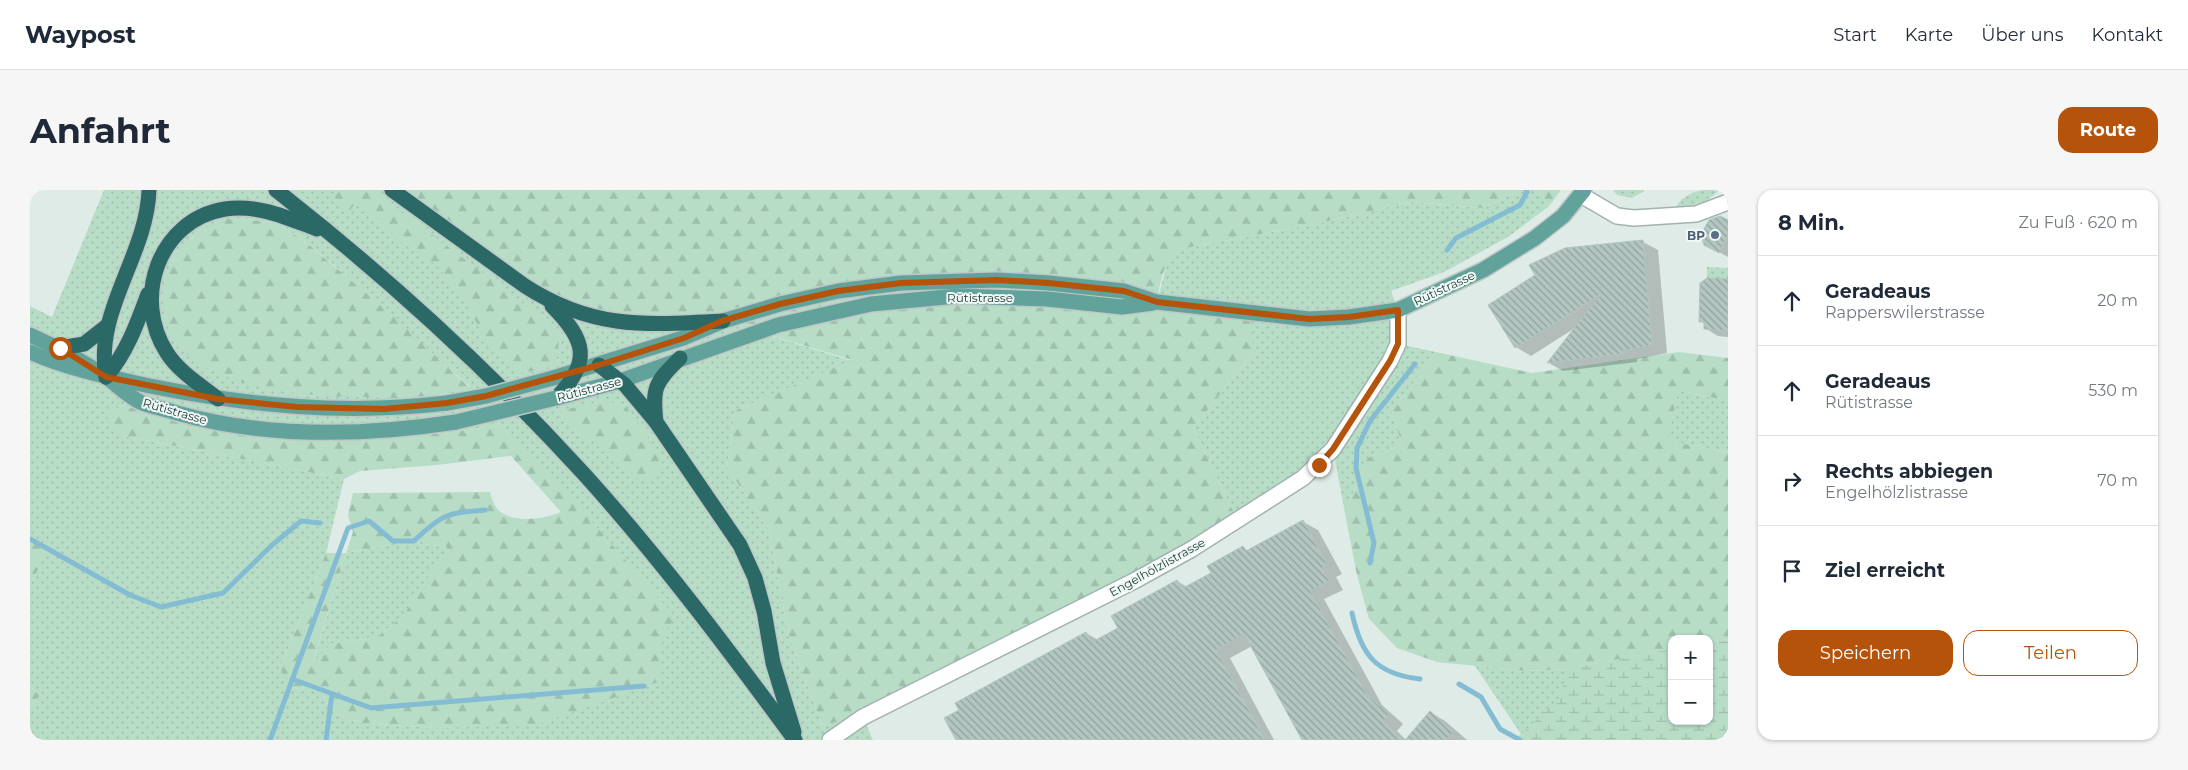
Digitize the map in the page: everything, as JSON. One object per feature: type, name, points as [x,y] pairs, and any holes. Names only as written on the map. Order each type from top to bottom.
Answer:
[{"type":"highway","points":[[106,377],[102,357],[108,326],[143,228],[149,190]]},
{"type":"highway","points":[[276,190],[405,297],[452,341],[584,474],[712,628],[796,740]]},
{"type":"highway","points":[[392,190],[544,298],[565,319],[579,340],[581,351],[578,371],[561,395]]},
{"type":"highway","points":[[106,377],[120,360],[132,338],[161,258],[172,241],[190,224],[213,212],[238,208],[262,210],[330,234]]},
{"type":"highway","points":[[152,280],[150,307],[155,332],[181,369],[218,399]]},
{"type":"highway","points":[[544,298],[582,314],[609,321],[666,324],[722,321]]},
{"type":"highway","points":[[60,348],[84,344],[108,326]]},
{"type":"highway","points":[[656,422],[654,398],[656,387],[680,358]]},
{"type":"highway","points":[[599,365],[620,381],[656,422],[712,501],[748,559],[762,603],[773,663],[796,740]]},
{"type":"main road","name":"Rütistrasse","points":[[106,377],[218,399],[297,407],[398,408],[447,403],[486,396],[599,365],[684,338],[722,321],[780,304],[838,291],[953,280],[1040,282],[1124,291],[1157,302],[1309,319],[1349,317],[1398,310],[1483,270],[1534,238],[1564,216],[1583,193]]},
{"type":"main road","name":"Rütistrasse","points":[[106,377],[140,402],[198,419],[238,426],[269,429],[352,431],[416,428],[456,422],[620,381],[680,358],[778,325],[871,304],[956,296],[1047,299],[1122,307],[1157,302]]},
{"type":"main road","points":[[30,335],[60,348],[106,377]]},
{"type":"main road","points":[[30,352],[54,363],[106,377]]},
{"type":"street","points":[[1583,193],[1617,216],[1634,218],[1696,214],[1728,202]]},
{"type":"street","name":"Engelhölzlistrasse","points":[[832,739],[863,717],[1142,577],[1215,535],[1303,478],[1333,449],[1390,361],[1398,344],[1398,310]]},
{"type":"green space","points":[[104,190],[392,190],[723,321],[852,361],[735,411],[727,467],[769,530],[788,632],[822,725],[863,717],[873,740],[30,740],[30,706],[40,696],[30,686],[30,585],[49,546],[30,538],[30,306],[52,317]],"holes":[[[231,218],[271,222],[286,229],[307,243],[470,387],[441,395],[413,398],[288,392],[188,355],[171,334],[172,262],[192,237]],[[122,406],[229,432],[298,440],[366,440],[435,434],[503,425],[662,637],[537,724],[434,728],[362,723],[335,714],[316,686],[280,669],[326,553],[344,479],[124,436],[106,413]]]},
{"type":"green space","points":[[335,190],[372,190],[555,327],[560,334],[556,362],[547,368],[522,373],[506,364],[491,350],[468,307],[437,265],[402,243],[377,218],[356,203],[350,210],[342,210],[335,201]]},
{"type":"green space","points":[[392,190],[1520,190],[1483,208],[1410,202],[1315,224],[1180,249],[1166,267],[1161,279],[1157,302],[1249,313],[1254,352],[1193,428],[1238,521],[863,717],[822,725],[788,632],[769,530],[727,467],[735,411],[852,360],[723,321],[666,324],[567,309]]},
{"type":"green space","points":[[1520,190],[1537,190],[1549,206],[1508,237],[1444,272],[1391,291],[1398,310],[1398,344],[1436,352],[1392,412],[1402,445],[1367,458],[1345,513],[1333,449],[1238,521],[1193,428],[1254,352],[1157,302],[1168,259],[1180,249],[1315,224],[1410,202],[1483,208]]},
{"type":"green space","points":[[1537,190],[1561,190],[1549,206]]},
{"type":"green space","points":[[1613,190],[1646,190],[1632,198],[1617,195]]},
{"type":"green space","points":[[1702,190],[1720,190],[1706,201],[1675,210],[1679,202],[1693,193]]},
{"type":"green space","points":[[231,218],[271,222],[286,229],[307,243],[394,317],[470,388],[408,398],[311,394],[248,384],[219,374],[194,360],[175,341],[165,317],[163,286],[166,274],[174,259],[194,236],[211,225]]},
{"type":"green space","points":[[1707,267],[1728,268],[1728,279],[1707,278]]},
{"type":"green space","points":[[1436,352],[1532,373],[1679,352],[1728,358],[1728,401],[1678,390],[1668,441],[1728,452],[1728,641],[1713,642],[1713,635],[1668,635],[1668,650],[1568,669],[1527,671],[1437,662],[1397,648],[1369,619],[1357,575],[1345,513],[1367,458],[1402,445],[1392,412]]},
{"type":"green space","points":[[1678,390],[1728,401],[1728,452],[1667,441]]},
{"type":"green space","points":[[606,400],[627,408],[658,452],[662,461],[661,470],[656,479],[647,482],[640,480],[607,451],[569,426],[555,412]]},
{"type":"green space","points":[[122,406],[229,432],[298,440],[366,440],[435,434],[503,425],[579,507],[675,617],[662,637],[661,681],[537,725],[434,728],[362,723],[335,714],[316,686],[297,691],[280,669],[326,553],[346,553],[353,532],[348,515],[353,493],[490,492],[497,509],[515,518],[547,517],[561,512],[511,456],[437,465],[360,471],[344,479],[124,436],[110,423],[106,413]],"holes":[[[408,542],[448,547],[403,616],[377,637],[331,644],[313,662],[346,553]]]},
{"type":"green space","points":[[30,538],[50,546],[30,585]]},
{"type":"green space","points":[[408,542],[449,547],[403,616],[377,637],[331,644],[313,663],[346,553]]},
{"type":"green space","points":[[1728,641],[1728,740],[1515,740],[1521,734],[1475,666],[1527,671],[1568,669],[1668,650],[1668,725],[1713,725],[1713,642]]},
{"type":"green space","points":[[1728,641],[1728,740],[1515,740],[1559,699],[1568,669],[1668,650],[1668,725],[1713,725],[1713,642]]},
{"type":"green space","points":[[30,686],[40,696],[30,706]]},
{"type":"building","name":"BP","points":[[1720,216],[1728,220],[1728,235],[1719,253],[1704,245],[1701,234],[1709,220]]},
{"type":"building","points":[[1643,240],[1652,345],[1622,351],[1623,354],[1547,363],[1601,294],[1515,348],[1488,305],[1535,275],[1529,265],[1565,248]]},
{"type":"building","points":[[1707,278],[1728,279],[1728,331],[1704,329],[1704,322],[1699,322],[1700,283]]},
{"type":"building","points":[[1303,520],[1327,565],[1322,568],[1329,581],[1310,591],[1367,695],[1389,714],[1383,722],[1403,740],[1302,740],[1244,634],[1216,650],[1265,740],[956,740],[944,718],[959,710],[955,703],[1086,632],[1092,642],[1118,628],[1111,616],[1177,580],[1183,588],[1211,573],[1207,566],[1243,546],[1246,551]]},
{"type":"building","points":[[1430,711],[1453,732],[1446,740],[1405,740]]},
{"type":"waterway","points":[[1447,250],[1456,238],[1520,205],[1527,192],[1526,190]]},
{"type":"waterway","points":[[1370,563],[1374,543],[1356,468],[1357,448],[1370,421],[1415,364]]},
{"type":"waterway","points":[[270,740],[348,528],[369,521],[393,541],[414,541],[432,525],[446,516],[462,512],[485,510]]},
{"type":"waterway","points":[[30,539],[130,595],[161,607],[223,593],[271,546],[301,521],[320,523]]},
{"type":"waterway","points":[[1352,613],[1360,640],[1373,660],[1392,672],[1420,679]]},
{"type":"waterway","points":[[292,679],[371,708],[644,686]]},
{"type":"waterway","points":[[1459,684],[1481,697],[1500,729],[1520,740]]},
{"type":"waterway","points":[[326,740],[332,694]]},
{"type":"place","name":"BP","points":[[1715,235]]},
{"type":"route","points":[[60,348],[106,377],[218,399],[297,407],[384,409],[447,403],[486,396],[599,365],[684,338],[722,321],[780,304],[838,291],[901,283],[953,280],[1049,283],[1124,291],[1157,302],[1309,319],[1349,317],[1398,310],[1398,344],[1390,361],[1333,449],[1319,465]]}]
